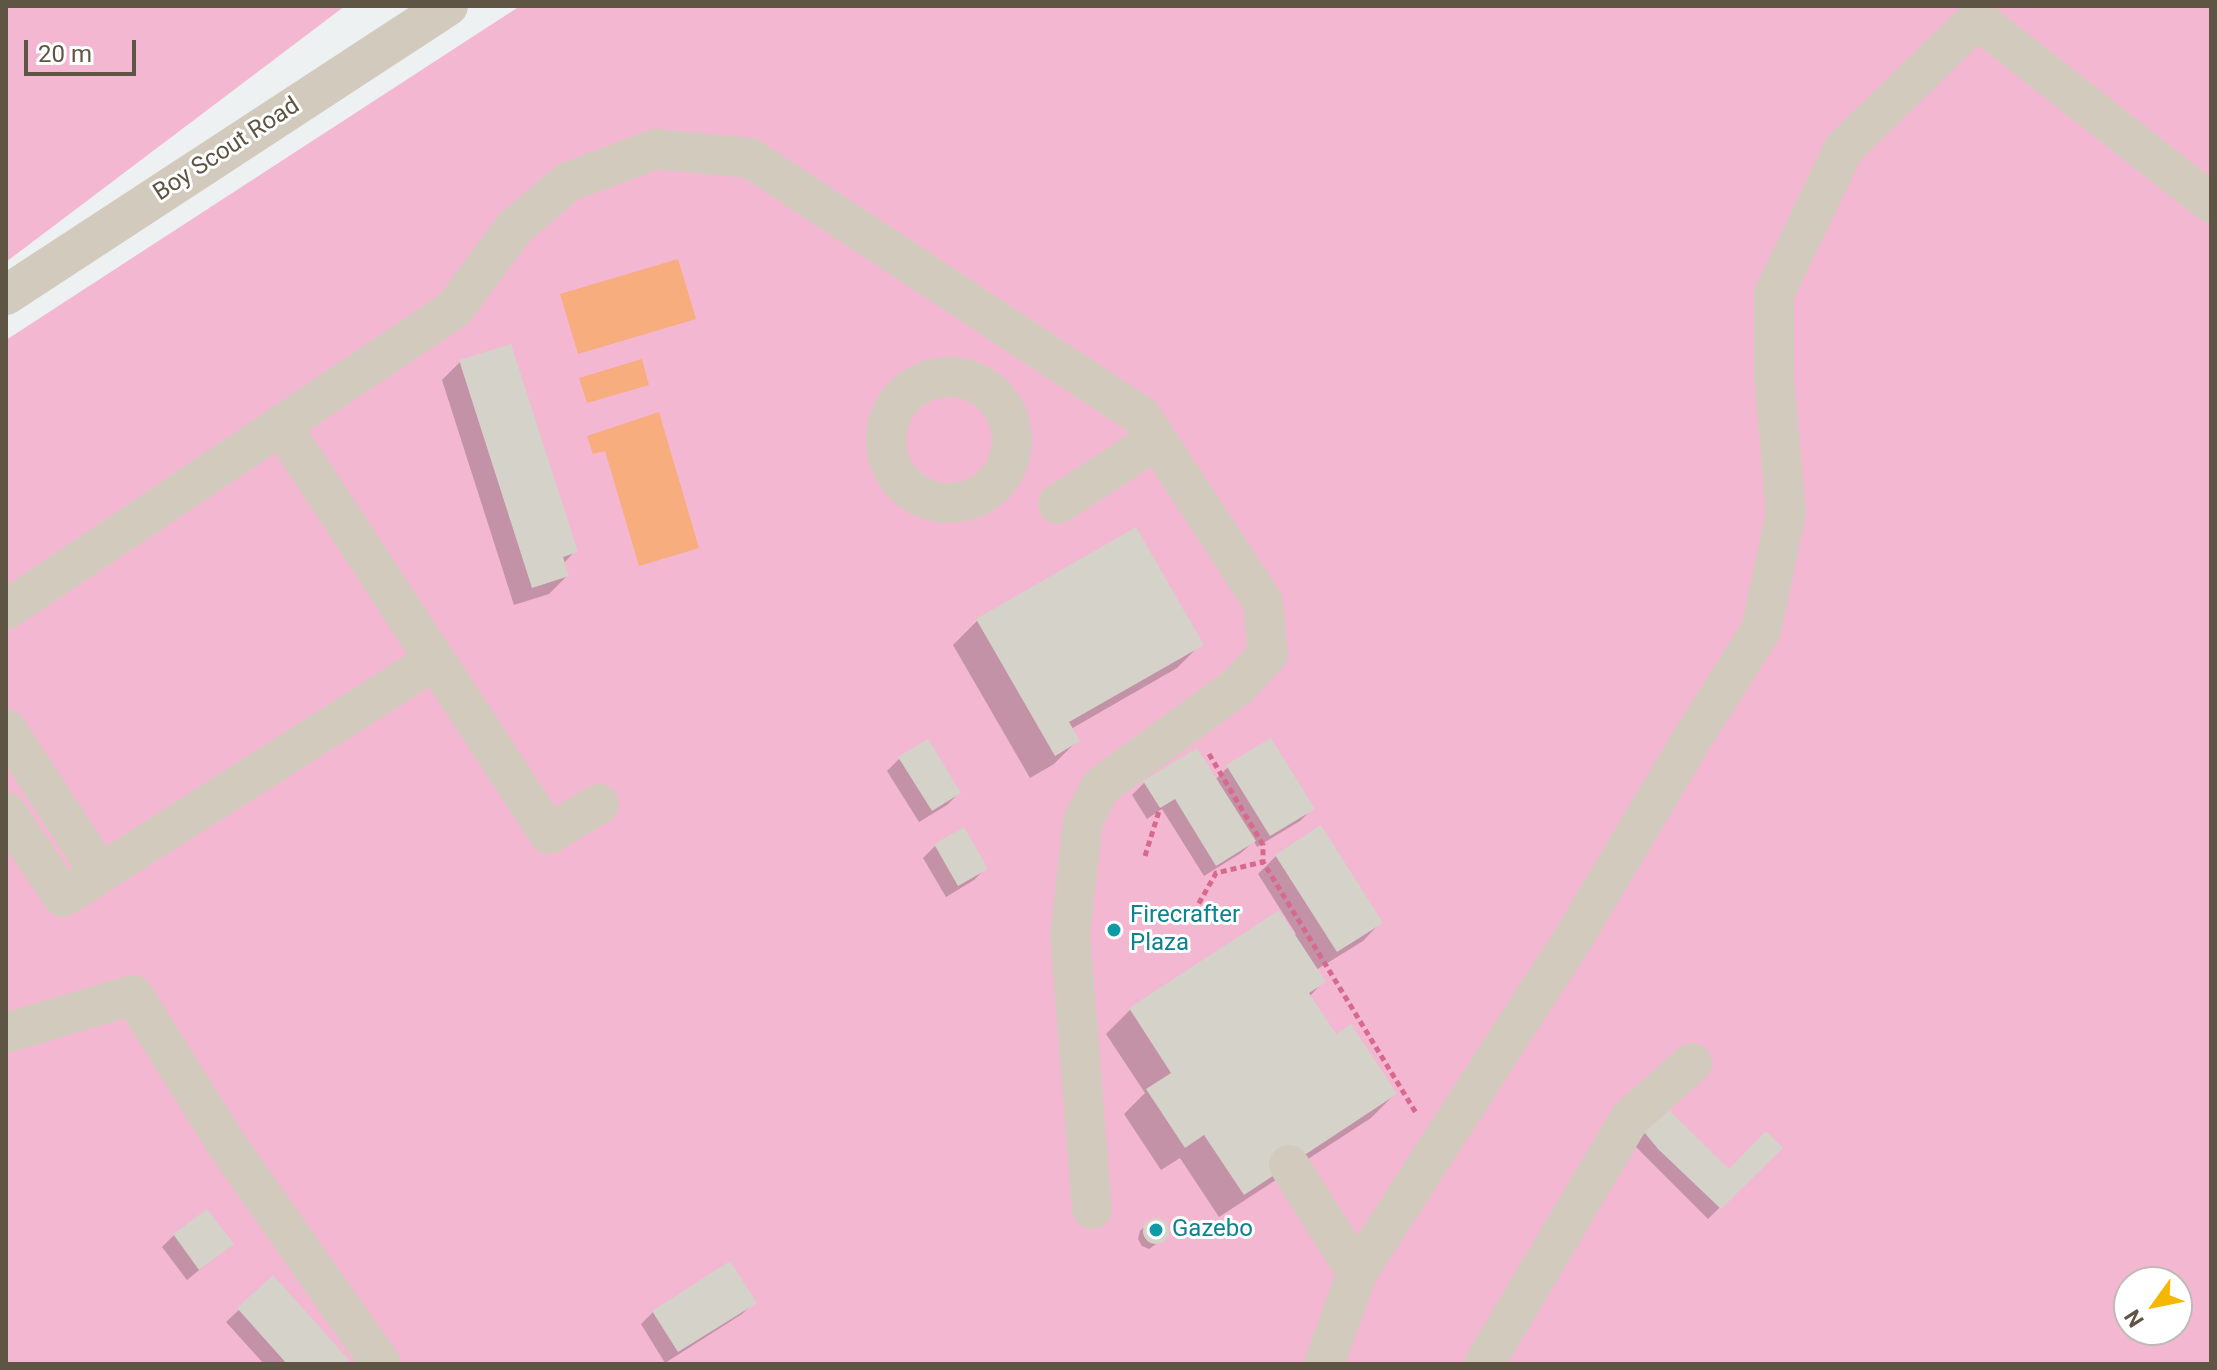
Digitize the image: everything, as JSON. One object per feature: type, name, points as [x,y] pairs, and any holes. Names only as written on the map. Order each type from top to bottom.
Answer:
[{"type":"street","name":"Boy Scout Road","points":[[6,295],[448,6]]},
{"type":"street","points":[[1324,1364],[1357,1273],[1574,937],[1761,630],[1786,513],[1774,377],[1774,294],[1844,148],[1977,19],[2211,203]]},
{"type":"street","points":[[6,610],[454,309],[514,228],[568,182],[656,149],[750,158],[1141,416],[1263,602],[1268,654],[1238,686],[1100,787],[1083,821],[1070,935],[1092,1209]]},
{"type":"street","points":[[979,384],[1018,335]]},
{"type":"street","points":[[281,425],[549,834],[599,804]]},
{"type":"street","points":[[1058,504],[1156,440]]},
{"type":"street","points":[[6,812],[63,897],[435,660]]},
{"type":"street","points":[[6,729],[100,873]]},
{"type":"street","points":[[6,1033],[133,995],[227,1145],[381,1364]]},
{"type":"street","points":[[1484,1364],[1630,1118],[1692,1063]]},
{"type":"street","points":[[1289,1165],[1357,1273]]},
{"type":"path","points":[[1204,745],[1263,845],[1263,862],[1438,1148]]},
{"type":"path","points":[[1145,856],[1160,808]]},
{"type":"path","points":[[1189,921],[1216,873],[1263,862]]},
{"type":"shaded area","points":[[6,6],[345,6],[6,262]]},
{"type":"shaded area","points":[[520,6],[2211,6],[2211,1364],[6,1364],[6,340]]},
{"type":"shaded area","points":[[678,259],[696,319],[578,354],[560,294]]},
{"type":"shaded area","points":[[642,359],[649,385],[587,403],[579,378]]},
{"type":"shaded area","points":[[659,412],[699,548],[639,566],[605,451],[593,454],[587,436]]},
{"type":"building","points":[[511,344],[578,552],[563,557],[569,576],[532,588],[459,360]]},
{"type":"building","points":[[1136,527],[1204,645],[1069,722],[1080,741],[1055,756],[976,619]]},
{"type":"building","points":[[1271,738],[1315,809],[1270,836],[1226,765]]},
{"type":"building","points":[[928,739],[961,793],[932,811],[898,757]]},
{"type":"building","points":[[1197,748],[1256,841],[1216,866],[1175,799],[1160,808],[1143,781]]},
{"type":"building","points":[[1321,825],[1383,923],[1337,952],[1275,855]]},
{"type":"building","points":[[964,827],[988,869],[958,886],[934,844]]},
{"type":"building","points":[[1279,910],[1326,982],[1309,993],[1336,1034],[1351,1024],[1397,1094],[1244,1195],[1204,1135],[1185,1148],[1146,1089],[1171,1073],[1129,1008]]},
{"type":"building","points":[[1669,1110],[1729,1169],[1766,1131],[1783,1148],[1721,1209],[1644,1132]]},
{"type":"building","points":[[207,1209],[234,1244],[199,1270],[173,1234]]},
{"type":"building","name":"Gazebo","points":[[1156,1218],[1165,1222],[1169,1231],[1165,1240],[1156,1244],[1147,1240],[1143,1231],[1147,1222]]},
{"type":"building","points":[[730,1261],[757,1303],[678,1352],[652,1311]]},
{"type":"building","points":[[273,1275],[349,1360],[345,1364],[287,1364],[237,1308]]},
{"type":"place","name":"Firecrafter Plaza","points":[[1114,930]]},
{"type":"place","name":"Gazebo","points":[[1156,1230]]}]
